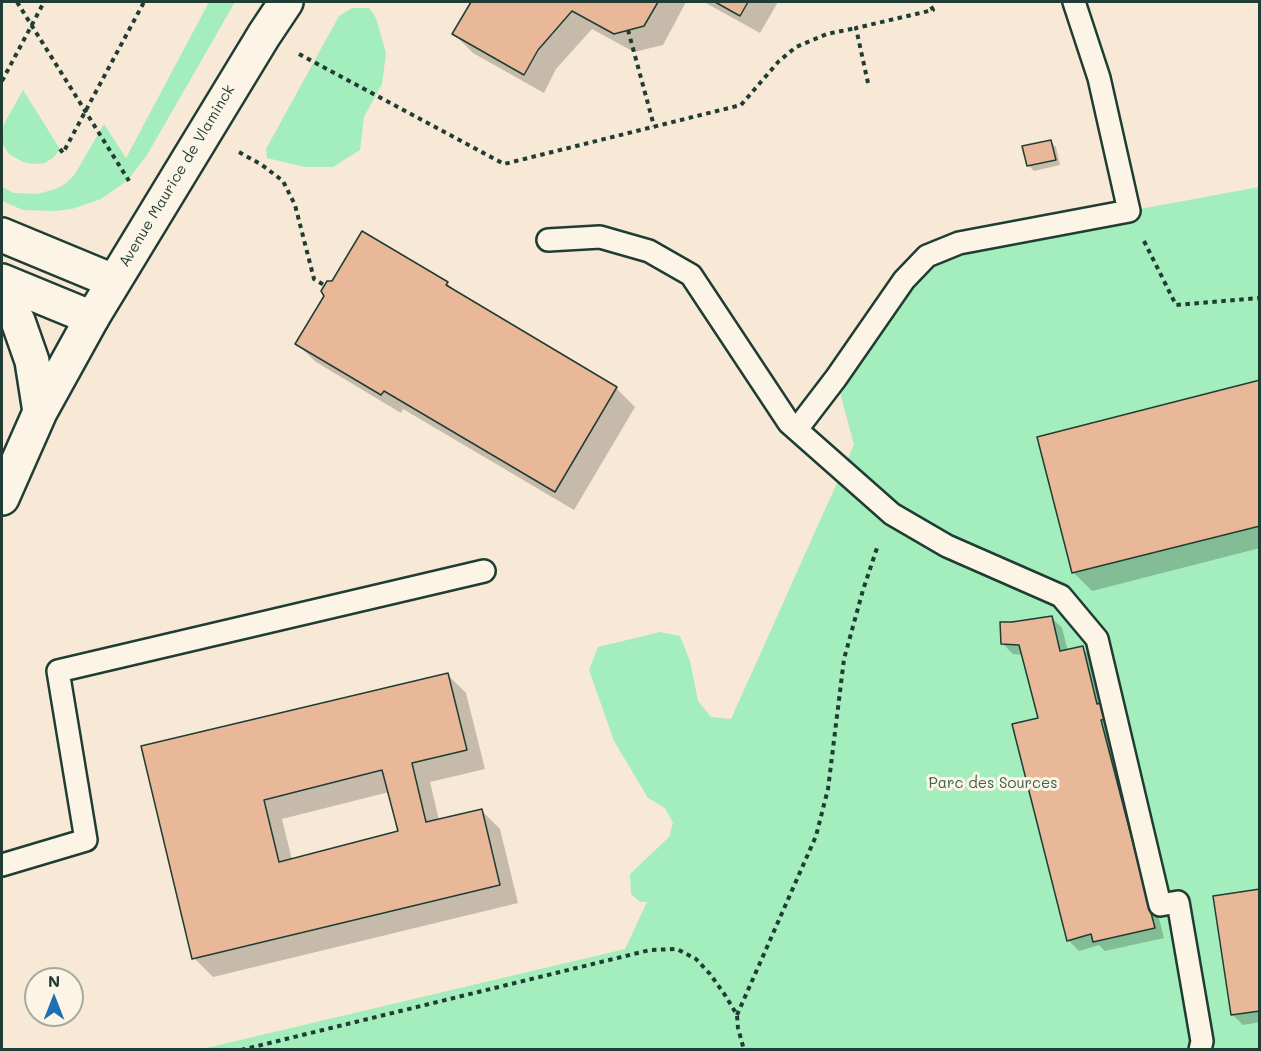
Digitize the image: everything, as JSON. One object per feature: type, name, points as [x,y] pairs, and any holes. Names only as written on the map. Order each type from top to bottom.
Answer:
[{"type":"street","name":"Avenue Maurice de Vlaminck","points":[[264,35],[269,2]]},
{"type":"street","name":"Avenue Maurice de Vlaminck","points":[[2,498],[40,412],[113,281],[286,2]]},
{"type":"street","points":[[2,235],[113,281]]},
{"type":"street","points":[[2,281],[92,318]]},
{"type":"street","points":[[2,300],[18,321],[32,361],[40,412]]},
{"type":"lane","points":[[797,429],[836,378],[904,280],[927,256],[959,243],[1129,211],[1099,78],[1074,2]]},
{"type":"lane","points":[[548,240],[600,237],[649,251],[691,275],[789,423],[892,514],[947,546],[1061,596],[1097,639],[1160,905],[1178,902],[1202,1041],[1200,1050]]},
{"type":"lane","points":[[2,866],[86,840],[58,671],[484,571]]},
{"type":"path","points":[[17,2],[133,187]]},
{"type":"path","points":[[2,81],[44,2]]},
{"type":"path","points":[[60,149],[63,153],[144,2]]},
{"type":"path","points":[[264,35],[504,164],[741,105],[779,61],[796,47],[827,34],[933,10],[929,2]]},
{"type":"path","points":[[856,28],[868,83]]},
{"type":"path","points":[[628,30],[654,126]]},
{"type":"path","points":[[234,149],[262,165],[283,181],[295,205],[314,279],[324,285]]},
{"type":"path","points":[[1129,211],[1176,305],[1260,298]]},
{"type":"path","points":[[737,1016],[816,836],[828,789],[844,658],[863,590],[892,514]]},
{"type":"path","points":[[241,1050],[650,950],[677,949],[696,959],[710,974],[737,1016],[744,1050]]},
{"type":"green space","points":[[209,2],[235,2],[147,155],[128,180],[101,199],[72,209],[23,210],[2,201],[2,187],[14,193],[37,194],[56,189],[66,183],[75,174],[104,124],[126,158]]},
{"type":"green space","points":[[352,8],[369,8],[376,18],[386,53],[382,84],[364,117],[360,150],[333,167],[305,167],[267,158],[266,149],[339,16]]},
{"type":"green space","points":[[23,90],[60,149],[45,163],[23,162],[9,154],[2,143],[4,124]]},
{"type":"green space","name":"Parc des Sources","points":[[1259,187],[1259,1049],[198,1050],[625,949],[647,902],[640,902],[631,894],[630,874],[669,837],[673,823],[665,808],[648,798],[614,741],[589,670],[598,647],[660,632],[680,636],[690,661],[698,701],[711,717],[731,719],[854,445],[836,378],[921,261],[1129,211]]},
{"type":"building","points":[[471,2],[658,2],[644,26],[614,34],[572,11],[538,50],[524,75],[452,34]]},
{"type":"building","points":[[715,2],[748,2],[740,16]]},
{"type":"building","points":[[1051,140],[1056,160],[1027,166],[1022,146]]},
{"type":"building","points":[[362,231],[448,282],[446,285],[617,387],[555,492],[384,391],[381,395],[295,344],[324,296],[321,291],[327,281],[332,281]]},
{"type":"building","points":[[1260,380],[1260,526],[1072,573],[1037,437]]},
{"type":"building","points":[[1052,616],[1060,651],[1083,646],[1097,704],[1110,701],[1113,718],[1101,720],[1155,928],[1093,942],[1091,934],[1067,941],[1012,724],[1038,718],[1019,645],[1001,644],[1000,622]]},
{"type":"building","points":[[448,673],[467,750],[412,763],[426,822],[482,809],[500,885],[192,959],[141,746]],"holes":[[[382,770],[398,831],[279,862],[264,800]]]},
{"type":"building","points":[[1260,889],[1260,1011],[1231,1015],[1213,896]]}]
